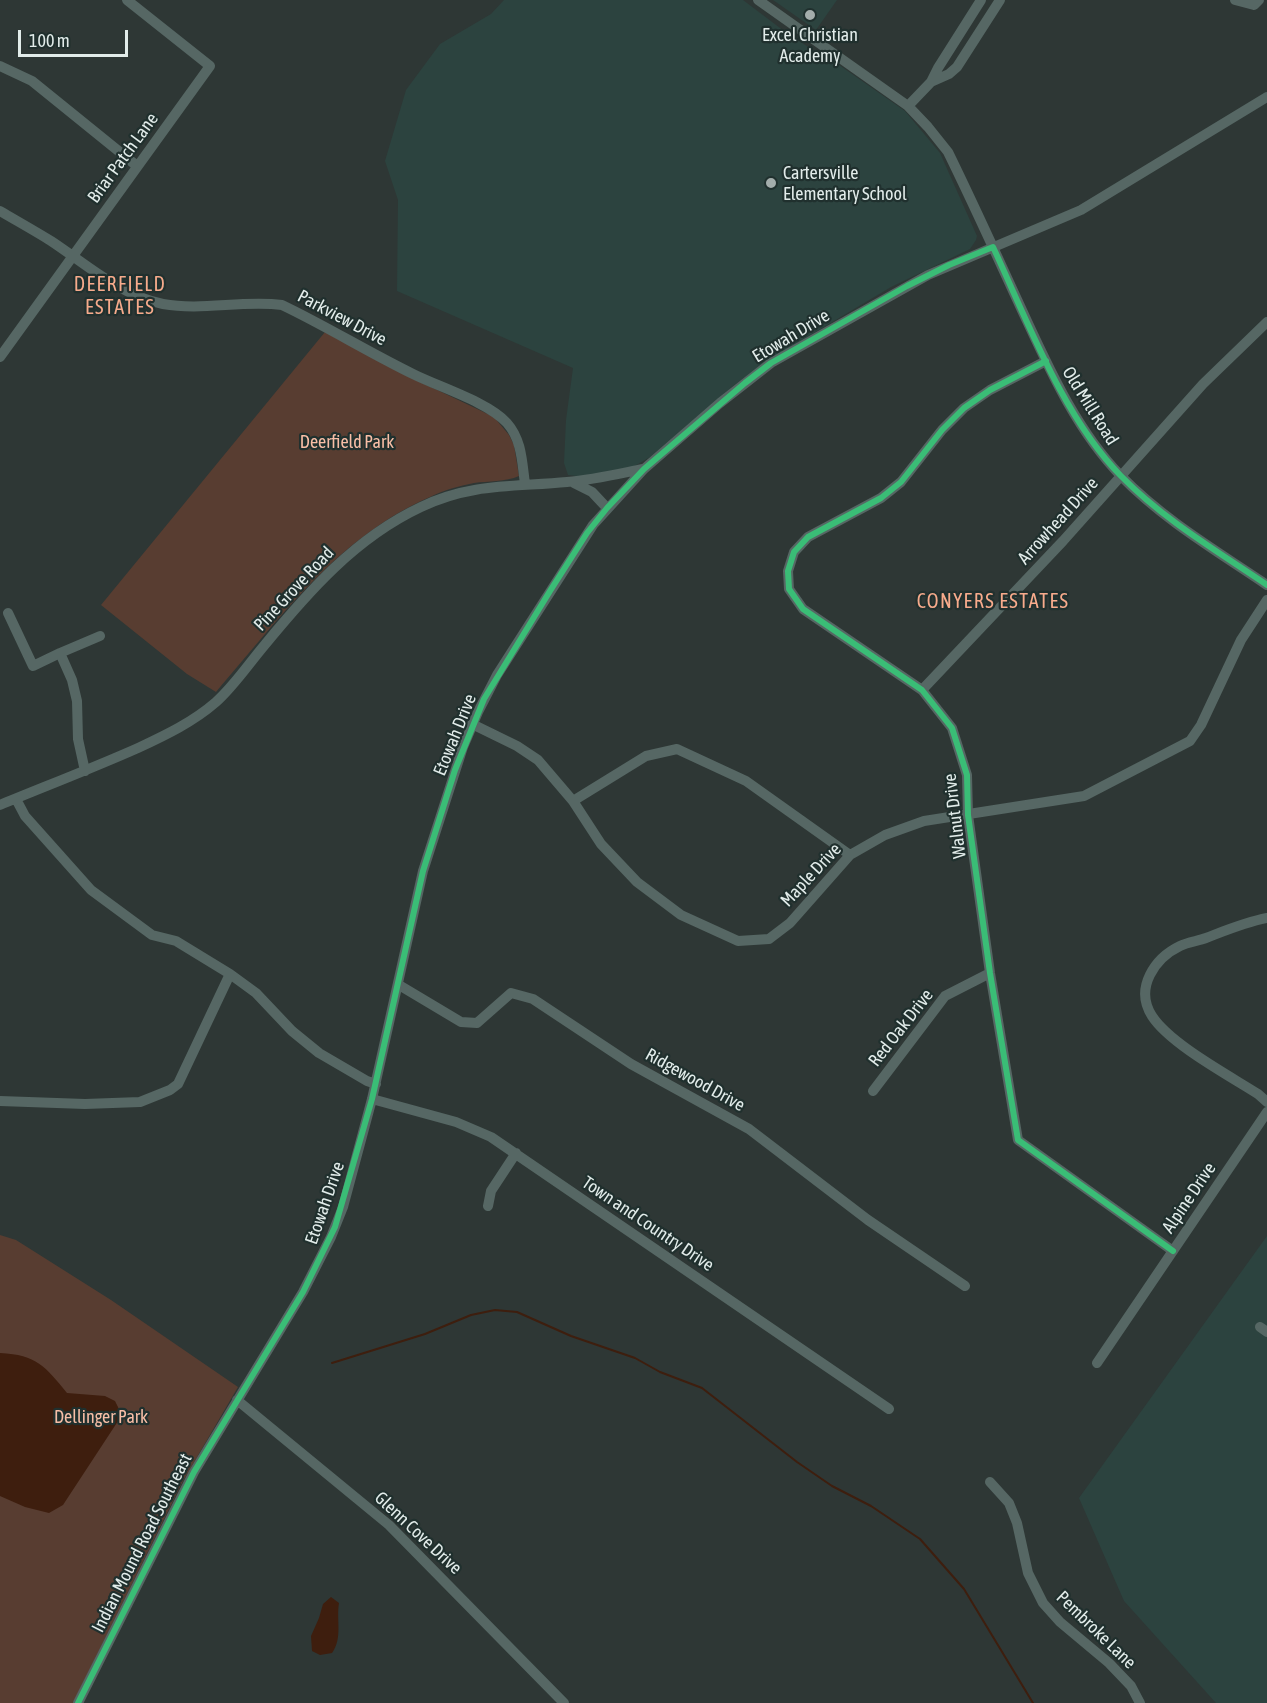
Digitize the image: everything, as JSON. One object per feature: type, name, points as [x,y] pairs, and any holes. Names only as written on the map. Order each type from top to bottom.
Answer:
[{"type":"street","name":"Briar Patch Lane","points":[[0,357],[210,66],[127,0]]},
{"type":"street","name":"Old Mill Road","points":[[758,0],[908,106],[928,127],[948,152],[1046,361],[1078,421],[1095,445],[1120,476],[1162,513],[1267,585]]},
{"type":"street","points":[[908,106],[931,82],[981,0]]},
{"type":"street","points":[[931,82],[950,74],[957,67],[1000,0]]},
{"type":"street","points":[[1235,0],[1254,4],[1259,0]]},
{"type":"street","points":[[0,66],[32,81],[137,166]]},
{"type":"street","name":"Etowah Drive","points":[[237,1400],[303,1292],[331,1236],[342,1207],[376,1084],[423,871],[472,724],[497,675],[587,533],[644,469],[720,403],[771,363],[907,286],[949,265],[1081,210],[1267,97]]},
{"type":"street","name":"Parkview Drive","points":[[0,211],[139,297],[178,306],[267,303],[282,305],[412,374],[486,407],[503,419],[513,431],[521,455],[525,484]]},
{"type":"street","name":"Arrowhead Drive","points":[[922,690],[1063,541],[1203,384],[1267,322]]},
{"type":"street","name":"Walnut Drive","points":[[1046,361],[990,390],[964,408],[942,430],[901,482],[881,498],[808,537],[794,552],[788,571],[789,589],[803,609],[922,690],[952,728],[967,775],[968,815],[990,973],[1018,1140],[1173,1251]]},
{"type":"street","name":"Pine Grove Road","points":[[0,805],[85,771],[174,731],[198,717],[218,700],[330,571],[384,529],[419,507],[441,498],[482,487],[571,482],[644,469]]},
{"type":"street","points":[[597,478],[607,508]]},
{"type":"street","points":[[571,482],[588,489],[607,508]]},
{"type":"street","name":"Maple Drive","points":[[472,724],[532,755],[573,801],[601,844],[637,882],[681,915],[738,941],[769,939],[790,922],[850,855],[885,835],[914,825],[1084,796],[1190,741],[1201,725],[1241,640],[1267,600]]},
{"type":"street","points":[[8,613],[33,666],[100,636]]},
{"type":"street","points":[[60,653],[72,680],[77,701],[78,739],[85,771]]},
{"type":"street","points":[[573,801],[646,756],[677,749],[746,781],[850,855]]},
{"type":"street","points":[[16,799],[25,816],[91,890],[152,935],[176,941],[230,974],[256,993],[292,1031],[319,1053],[376,1084]]},
{"type":"street","points":[[1267,918],[1247,922],[1181,945],[1159,959],[1149,974],[1146,991],[1148,1008],[1164,1030],[1195,1054],[1267,1102]]},
{"type":"street","name":"Red Oak Drive","points":[[873,1091],[945,996],[990,973]]},
{"type":"street","points":[[0,1101],[85,1104],[140,1102],[170,1090],[178,1084],[230,974]]},
{"type":"street","name":"Ridgewood Drive","points":[[399,985],[461,1022],[477,1023],[511,993],[533,999],[631,1064],[749,1129],[868,1220],[965,1286]]},
{"type":"street","name":"Town and Country Drive","points":[[372,1099],[470,1126],[491,1137],[889,1409]]},
{"type":"street","name":"Alpine Drive","points":[[1097,1363],[1267,1112]]},
{"type":"street","points":[[488,1206],[491,1191],[516,1153]]},
{"type":"street","name":"Indian Mound Road Southeast","points":[[78,1703],[189,1481],[237,1400]]},
{"type":"street","name":"Glenn Cove Drive","points":[[237,1400],[389,1525],[564,1703]]},
{"type":"street","name":"Pembroke Lane","points":[[990,1482],[1009,1503],[1017,1523],[1028,1573],[1043,1603],[1060,1622],[1109,1663],[1131,1686],[1140,1703]]},
{"type":"shaded area","points":[[504,0],[743,0],[788,34],[832,60],[905,111],[940,153],[977,236],[976,240],[970,249],[891,287],[767,361],[733,386],[650,457],[633,467],[585,477],[568,475],[564,463],[566,420],[573,368],[397,291],[398,200],[385,161],[406,90],[440,44],[491,14]]},
{"type":"shaded area","name":"Excel Christian Academy","points":[[773,0],[837,0],[816,30]]},
{"type":"shaded area","points":[[1267,1236],[1267,1703],[1216,1703],[1124,1601],[1079,1498]]},
{"type":"shaded area","points":[[0,1353],[32,1359],[46,1369],[67,1393],[105,1396],[115,1401],[122,1415],[63,1505],[49,1513],[25,1507],[0,1496]]},
{"type":"shaded area","points":[[331,1597],[339,1603],[337,1641],[332,1653],[320,1655],[312,1651],[311,1636],[323,1604]]},
{"type":"green space","name":"Deerfield Park","points":[[325,332],[412,378],[494,417],[514,445],[519,476],[474,483],[441,492],[397,514],[367,534],[312,582],[216,692],[187,674],[101,605]]},
{"type":"green space","name":"Dellinger Park","points":[[0,1235],[16,1240],[111,1300],[238,1387],[183,1481],[73,1703],[0,1703]]},
{"type":"waterway","points":[[332,1363],[425,1334],[471,1315],[495,1310],[517,1312],[571,1336],[635,1358],[660,1372],[702,1388],[797,1462],[832,1486],[871,1506],[920,1539],[964,1589],[1033,1703]]},
{"type":"cycle path","points":[[78,1703],[194,1472],[303,1292],[335,1227],[372,1099],[423,871],[455,770],[484,699],[587,533],[644,469],[771,363],[907,286],[993,247],[1048,367],[1081,426],[1100,452],[1121,476],[1155,507],[1267,585]]},
{"type":"cycle path","points":[[1046,361],[990,390],[964,408],[942,430],[901,482],[881,498],[808,537],[794,552],[788,571],[789,589],[803,609],[922,690],[952,728],[967,775],[968,815],[990,973],[1018,1140],[1173,1251]]},
{"type":"place","name":"Excel Christian Academy","points":[[810,15]]},
{"type":"place","name":"Cartersville Elementary School","points":[[771,183]]},
{"type":"district","name":"DEERFIELD ESTATES","points":[[120,296]]},
{"type":"district","name":"CONYERS ESTATES","points":[[993,602]]}]
